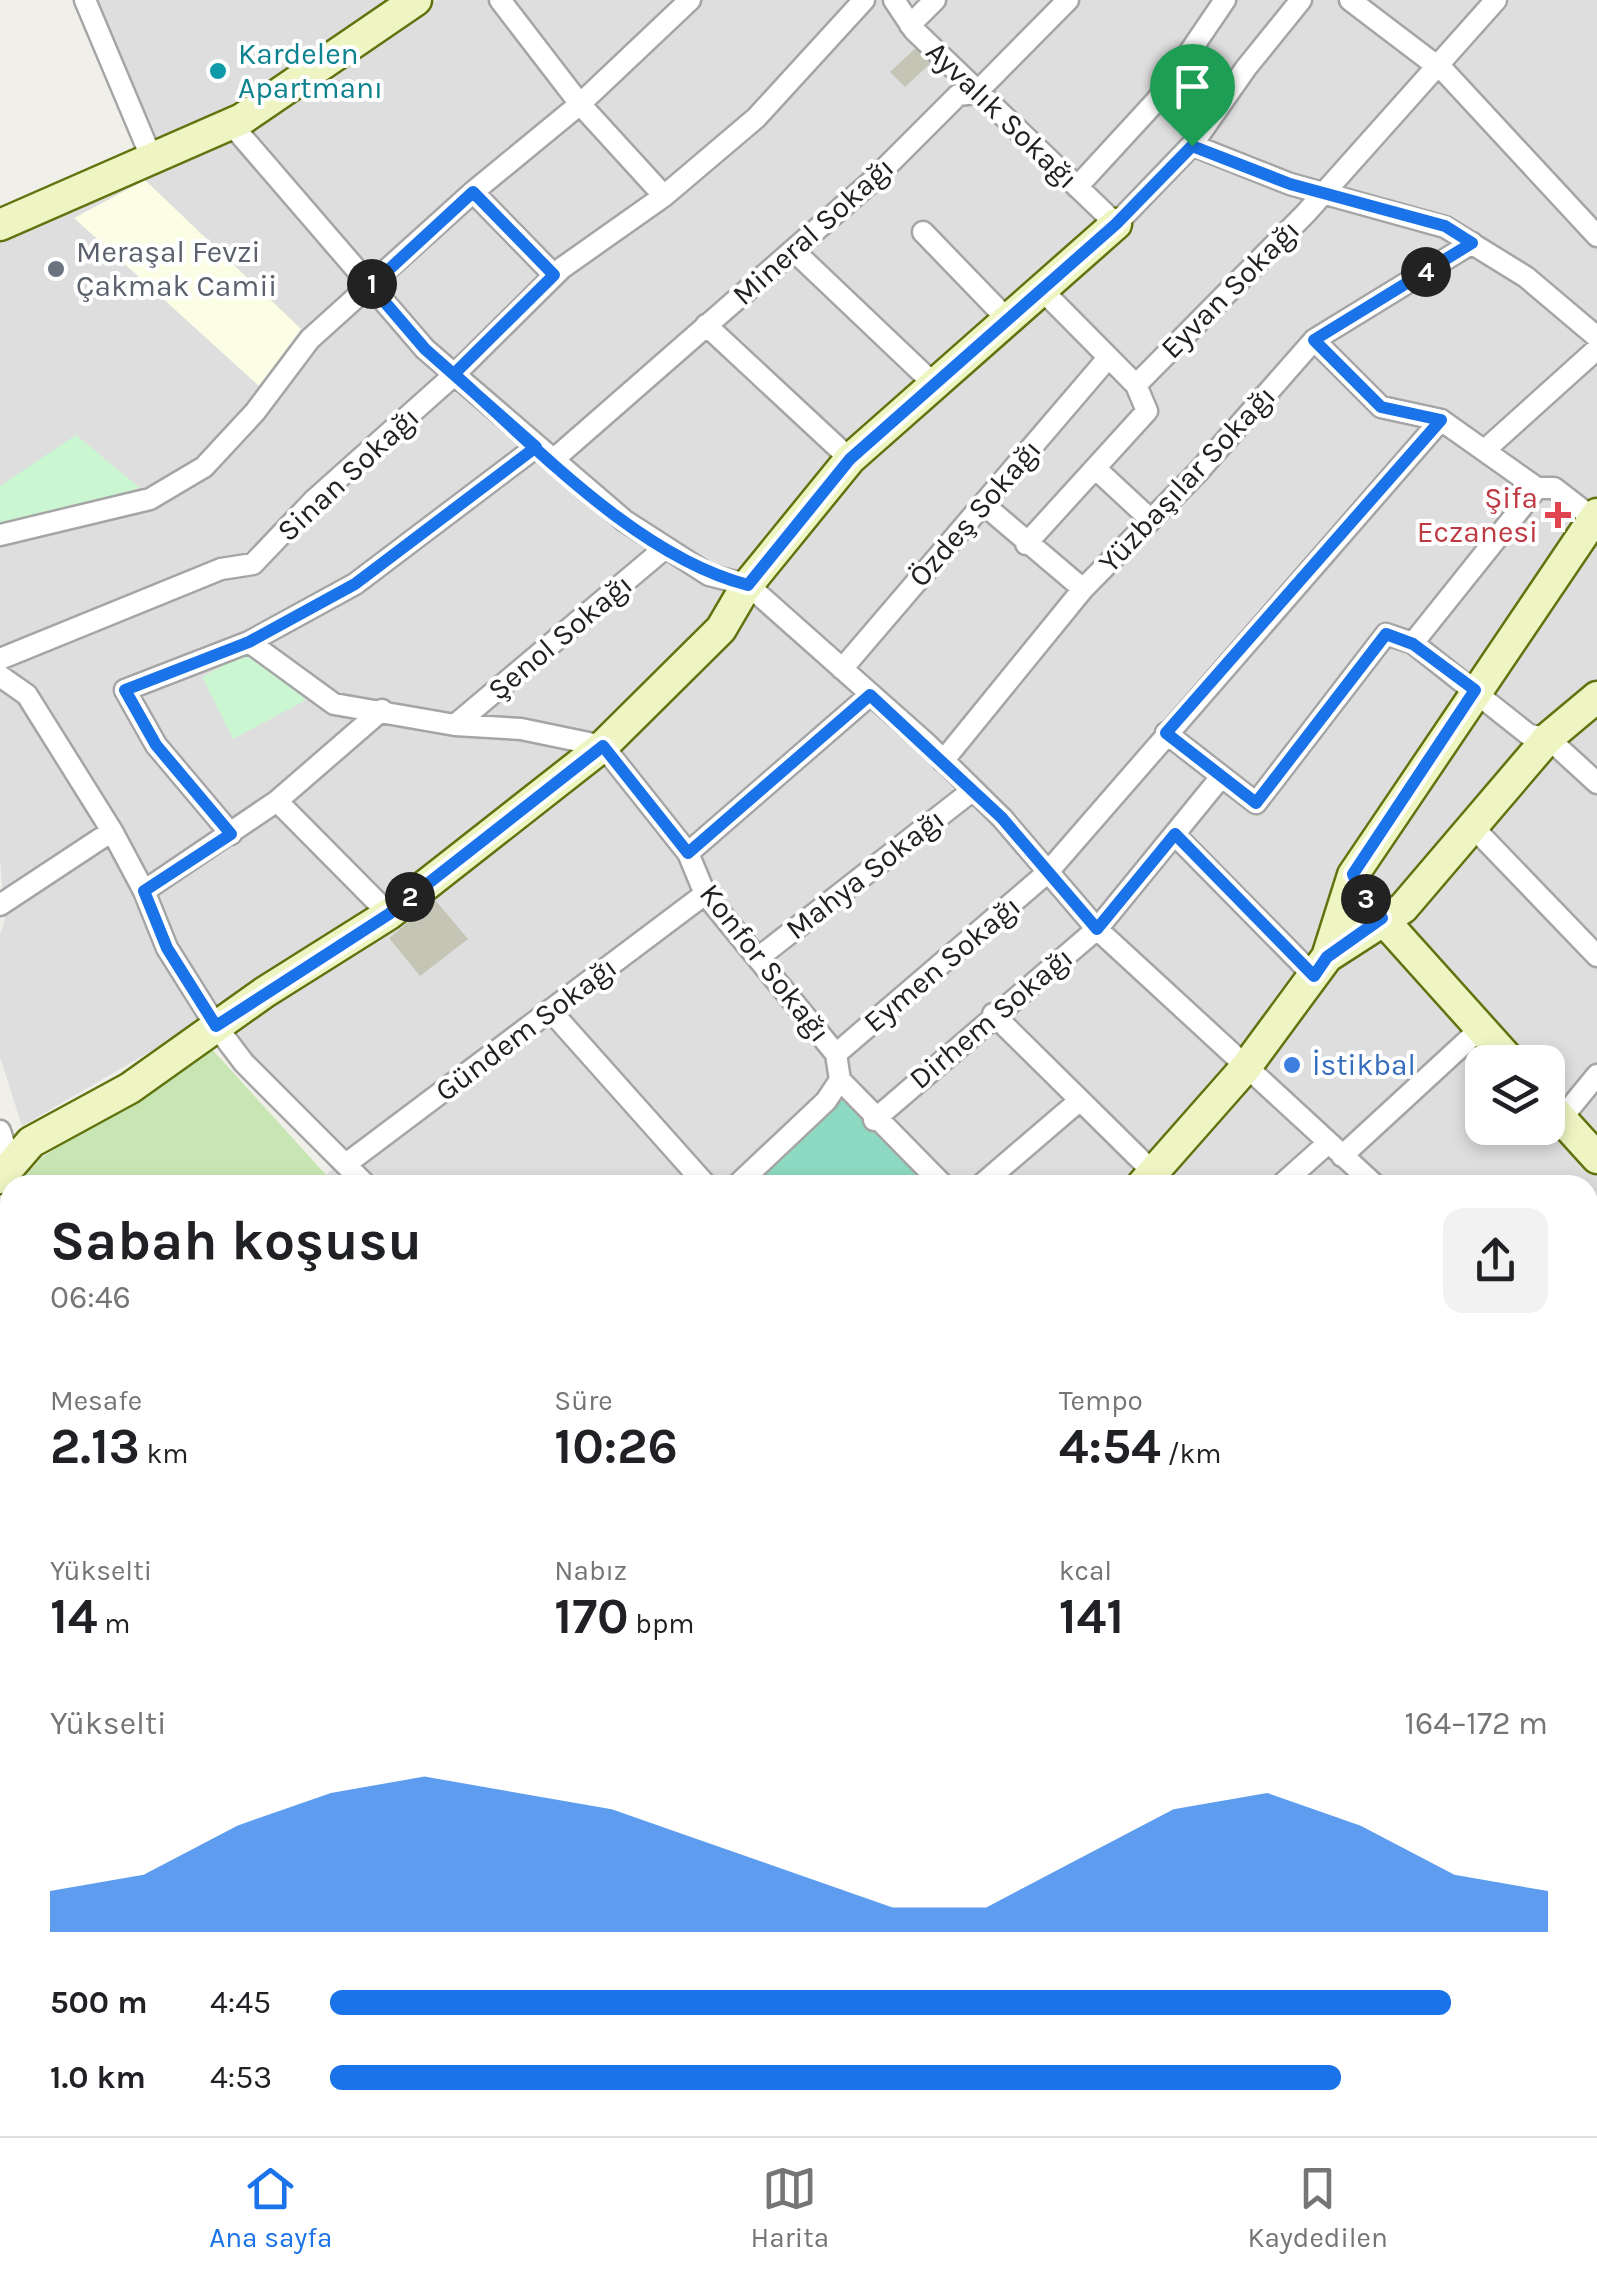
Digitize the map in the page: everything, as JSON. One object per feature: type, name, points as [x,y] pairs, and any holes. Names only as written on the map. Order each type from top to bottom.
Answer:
[{"type":"street","points":[[85,0],[152,159]]},
{"type":"street","points":[[0,225],[231,124],[416,0]]},
{"type":"street","points":[[500,0],[580,104],[664,196]]},
{"type":"street","points":[[0,535],[150,500],[204,467],[254,412],[310,339],[473,192],[580,104],[690,0]]},
{"type":"street","name":"Sinan Sokağı","points":[[0,659],[220,569],[254,564],[314,500],[454,374],[554,275],[664,196],[756,118],[864,0]]},
{"type":"street","name":"Ayvalık Sokağı","points":[[894,0],[910,25],[976,92],[1116,224]]},
{"type":"street","points":[[910,25],[936,0]]},
{"type":"street","name":"Mineral Sokağı","points":[[231,834],[156,745],[125,690],[249,642],[355,584],[544,454],[793,250],[871,182],[958,95],[976,92],[1068,0]]},
{"type":"street","points":[[1077,187],[1158,100],[1225,0]]},
{"type":"street","points":[[6,1172],[31,1142],[130,1088],[216,1026],[389,914],[603,746],[721,630],[748,585],[850,459],[1116,224],[1192,146],[1246,68],[1301,0]]},
{"type":"street","points":[[1350,0],[1434,64],[1597,236]]},
{"type":"street","name":"Eyvan Sokağı","points":[[1136,384],[1322,191],[1496,0]]},
{"type":"street","points":[[231,124],[425,349],[544,454],[665,548],[709,575],[748,585],[943,761],[1097,929],[1364,1175]]},
{"type":"street","points":[[1192,146],[1290,184],[1445,226],[1526,277],[1597,337]]},
{"type":"street","points":[[473,192],[554,275]]},
{"type":"street","points":[[924,232],[1008,320]]},
{"type":"street","name":"Yüzbaşılar Sokağı","points":[[943,761],[1083,589],[1314,340],[1472,243]]},
{"type":"street","points":[[793,250],[935,385]]},
{"type":"street","points":[[1026,544],[1147,411],[1136,384],[1042,290]]},
{"type":"street","points":[[706,325],[850,459]]},
{"type":"street","points":[[1314,340],[1381,407],[1441,420],[1537,488],[1554,488],[1596,518],[1353,874],[1321,967]]},
{"type":"street","points":[[1486,449],[1597,349]]},
{"type":"street","name":"Özdeş Sokağı","points":[[842,669],[1108,358]]},
{"type":"street","name":"Eymen Sokağı","points":[[836,1054],[1047,873],[1441,420]]},
{"type":"street","points":[[1095,468],[1151,520]]},
{"type":"street","points":[[1413,644],[1537,488]]},
{"type":"street","points":[[983,504],[1083,589]]},
{"type":"street","name":"Şenol Sokağı","points":[[455,724],[665,548]]},
{"type":"street","points":[[1166,733],[1256,803],[1386,634],[1413,644],[1530,735],[1548,738],[1597,782]]},
{"type":"street","points":[[249,642],[334,704],[455,724],[521,730],[603,746]]},
{"type":"street","points":[[0,676],[28,695],[112,831],[144,891],[167,948],[216,1026],[244,1062],[356,1175]]},
{"type":"street","points":[[688,853],[870,695]]},
{"type":"street","points":[[1152,1175],[1246,1067],[1321,967],[1382,918],[1403,908],[1548,738],[1597,697]]},
{"type":"street","points":[[144,891],[277,801],[382,710]]},
{"type":"street","name":"Konfor Sokağı","points":[[603,746],[688,853],[705,894],[836,1054],[840,1080],[874,1120],[932,1175]]},
{"type":"street","name":"Dirhem Sokağı","points":[[874,1120],[992,1014],[1097,929],[1222,777]]},
{"type":"street","name":"Mahya Sokağı","points":[[758,958],[973,790]]},
{"type":"street","points":[[277,801],[389,914]]},
{"type":"street","points":[[1471,825],[1597,956]]},
{"type":"street","points":[[0,905],[112,831]]},
{"type":"street","points":[[1175,834],[1321,967]]},
{"type":"street","points":[[1353,874],[1360,892],[1496,1045]]},
{"type":"street","name":"Gündem Sokağı","points":[[346,1164],[705,894]]},
{"type":"street","points":[[550,1010],[697,1175]]},
{"type":"street","points":[[992,1014],[1079,1101],[1144,1175]]},
{"type":"street","points":[[1296,1175],[1335,1149],[1480,1028]]},
{"type":"street","points":[[1565,1102],[1597,1075]]},
{"type":"street","points":[[747,1175],[826,1102],[840,1080]]},
{"type":"street","points":[[993,1175],[1079,1101]]},
{"type":"street","points":[[1565,1123],[1597,1158]]},
{"type":"street","points":[[0,1130],[6,1172]]},
{"type":"shaded area","points":[[92,0],[405,0],[303,66],[154,146]]},
{"type":"shaded area","points":[[437,0],[1597,0],[1597,499],[1348,871],[1351,921],[1140,1175],[326,1175],[343,1159],[213,1015],[22,1126],[0,1057],[0,935],[5,919],[0,860],[0,238],[45,222],[187,149],[365,48]]},
{"type":"shaded area","points":[[921,43],[936,58],[905,87],[890,72]]},
{"type":"shaded area","points":[[145,180],[301,329],[259,386],[74,218]]},
{"type":"shaded area","points":[[1597,526],[1597,683],[1399,904],[1360,877]]},
{"type":"shaded area","points":[[1597,707],[1597,1144],[1565,1111],[1565,1045],[1501,1045],[1394,936],[1541,754]]},
{"type":"shaded area","points":[[435,900],[468,939],[420,976],[389,938]]},
{"type":"shaded area","points":[[1369,925],[1485,1045],[1465,1045],[1465,1145],[1565,1145],[1565,1138],[1595,1175],[1159,1175]]},
{"type":"green space","points":[[76,435],[140,488],[0,525],[0,486]]},
{"type":"green space","points":[[249,652],[306,700],[233,739],[202,677]]},
{"type":"green space","points":[[210,1047],[326,1175],[27,1175],[41,1158]]},
{"type":"green space","points":[[844,1098],[920,1175],[759,1175]]},
{"type":"place","name":"Kardelen Apartmanı","points":[[218,71]]},
{"type":"place","name":"Meraşal Fevzi Çakmak Camii","points":[[56,269]]},
{"type":"place","name":"Şifa Eczanesi","points":[[1558,515]]},
{"type":"place","name":"İstikbal","points":[[1292,1065]]},
{"type":"route","points":[[1192,146],[1290,184],[1445,226],[1472,243],[1314,340],[1381,407],[1441,420],[1166,733],[1256,803],[1386,634],[1413,644],[1475,690],[1353,874],[1360,892],[1382,918],[1327,957],[1314,976],[1175,834],[1097,929],[1002,818],[927,744],[870,695],[688,853],[603,746],[389,914],[216,1026],[167,948],[144,891],[231,834],[156,745],[125,690],[249,642],[355,584],[438,526],[536,447],[425,349],[371,286],[473,192],[554,275],[454,374],[625,521],[709,575],[748,585],[850,459],[1116,224],[1192,146]]}]
